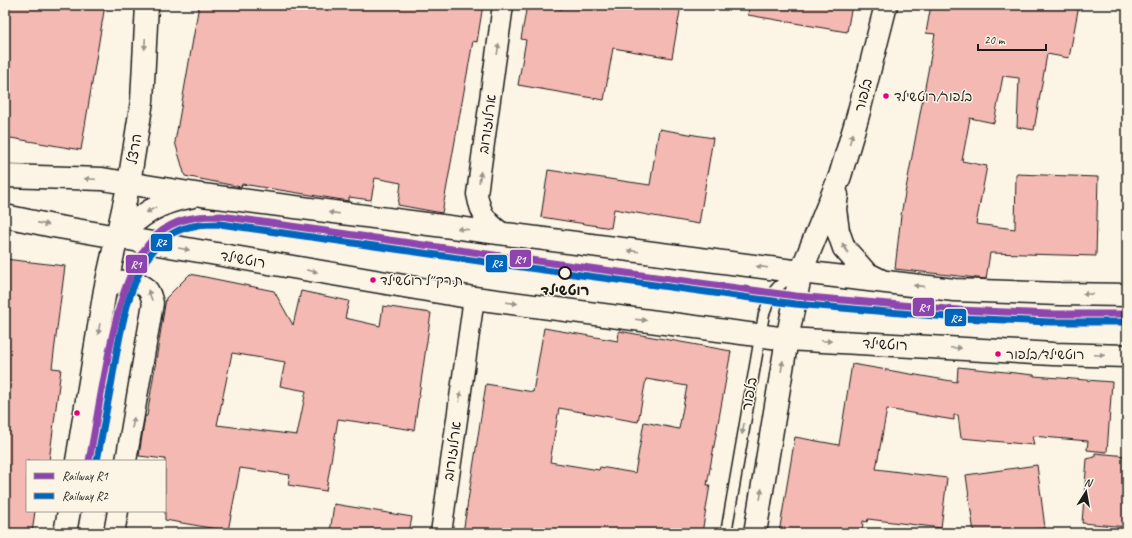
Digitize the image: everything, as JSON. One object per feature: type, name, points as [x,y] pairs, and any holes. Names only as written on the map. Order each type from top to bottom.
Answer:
[{"type":"street","name":"הרצל","points":[[77,460],[105,290],[129,183],[142,101],[147,5]]},
{"type":"street","name":"ארלוזורוב","points":[[503,5],[477,194],[480,208],[486,220],[503,234]]},
{"type":"street","name":"בלפור","points":[[755,533],[787,339],[801,272],[840,176],[858,115],[886,5]]},
{"type":"street","points":[[5,176],[102,179],[202,196],[954,290],[1127,295]]},
{"type":"street","points":[[840,176],[836,209],[838,231],[844,248],[866,273],[884,282]]},
{"type":"street","points":[[118,237],[135,220],[153,208],[175,200],[202,196]]},
{"type":"street","name":"רוטשילד","points":[[5,216],[53,226],[474,298],[787,339],[1053,354],[1127,356]]},
{"type":"street","points":[[105,290],[116,282],[128,280],[146,287],[150,294],[152,304],[126,460]]},
{"type":"street","name":"ארלוזורוב","points":[[441,533],[474,298]]},
{"type":"street","points":[[65,533],[68,512]]},
{"type":"street","points":[[114,533],[118,512]]},
{"type":"lane","name":"בלפור","points":[[726,533],[759,335],[764,314],[772,292],[782,282],[801,272]]},
{"type":"building","points":[[5,5],[105,5],[81,150],[5,137]]},
{"type":"building","points":[[199,5],[483,5],[477,42],[473,41],[442,213],[398,205],[401,183],[375,178],[371,200],[349,197],[349,201],[242,184],[241,187],[185,176],[175,142]]},
{"type":"building","points":[[527,5],[538,5],[562,9],[563,5],[681,5],[672,58],[613,48],[604,100],[518,85],[526,40],[521,39]]},
{"type":"building","points":[[749,5],[852,5],[847,32],[748,15]]},
{"type":"building","points":[[931,5],[1079,5],[1069,58],[1047,54],[1034,130],[1017,127],[1019,78],[1003,76],[994,123],[970,118],[962,161],[987,166],[976,224],[1015,229],[1016,174],[1098,177],[1096,256],[990,253],[986,279],[895,269],[901,215],[935,34],[926,33]]},
{"type":"building","points":[[659,129],[713,138],[699,224],[614,209],[611,228],[541,217],[548,170],[650,185]]},
{"type":"building","points":[[5,259],[65,266],[52,368],[61,369],[49,460],[26,460],[26,512],[35,512],[32,533],[5,533]]},
{"type":"building","points":[[190,274],[274,291],[293,325],[301,291],[349,301],[345,318],[380,326],[383,306],[431,313],[414,430],[338,419],[326,491],[288,485],[290,475],[240,468],[228,531],[165,520],[166,460],[139,456],[145,416],[147,416],[166,298]],"holes":[[[232,353],[285,362],[280,386],[306,391],[297,435],[217,425]]]},
{"type":"building","points":[[544,328],[618,341],[619,331],[731,351],[707,485],[710,485],[702,533],[463,533],[486,384],[533,392]],"holes":[[[646,379],[687,386],[679,429],[644,422],[635,473],[600,467],[599,470],[550,462],[559,408],[638,422]]]},
{"type":"building","points":[[852,364],[957,382],[958,367],[1034,376],[1112,382],[1107,452],[1087,450],[1088,441],[1032,436],[1034,445],[961,438],[958,415],[954,415],[954,420],[887,409],[876,469],[947,478],[941,528],[868,519],[867,522],[863,521],[862,533],[779,533],[795,437],[839,445]]},
{"type":"building","points":[[1095,453],[1127,456],[1126,527],[1082,523],[1087,459],[1095,457]]},
{"type":"building","points":[[1037,465],[1045,528],[1011,533],[974,533],[966,475]]},
{"type":"building","points":[[334,504],[412,517],[409,533],[330,533]]},
{"type":"rail line","name":"R1","points":[[89,460],[116,319],[131,273],[142,253],[155,237],[171,225],[183,220],[208,216],[221,216],[796,296],[959,310],[1050,314],[1127,314]]},
{"type":"rail line","name":"R2","points":[[97,460],[123,320],[136,279],[146,260],[158,245],[173,233],[184,228],[208,224],[220,224],[795,304],[959,318],[1050,322],[1127,322]]},
{"type":"place","name":"בלפור/רוטשילד","points":[[886,96]]},
{"type":"place","name":"רוטשילד","points":[[565,273]]},
{"type":"place","name":"ת.רק״ל רוטשילד","points":[[373,280]]},
{"type":"place","name":"רוטשילד/בלפור","points":[[998,354]]}]
